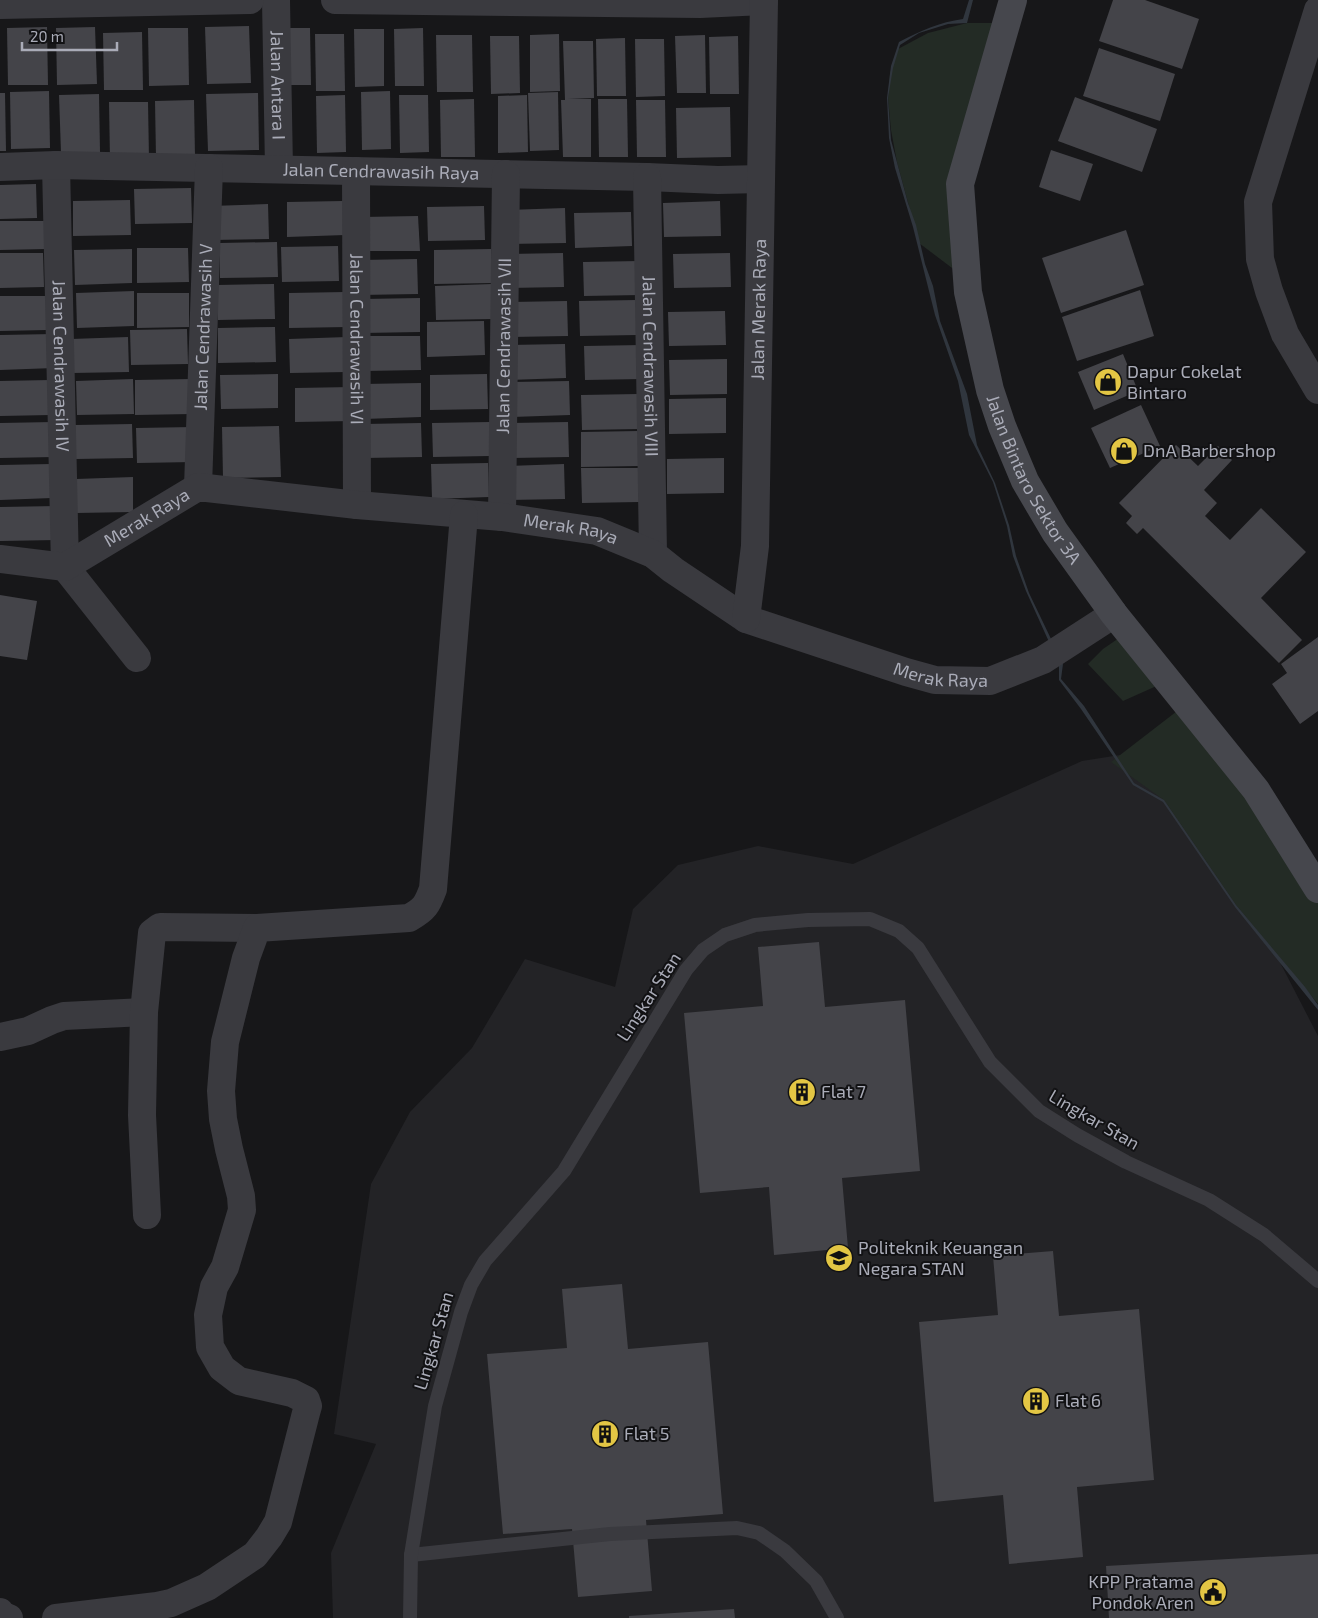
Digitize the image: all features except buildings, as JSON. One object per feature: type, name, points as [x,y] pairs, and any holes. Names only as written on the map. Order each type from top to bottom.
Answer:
[{"type":"main road","name":"Jalan Bintaro Sektor 3A","points":[[1013,0],[960,184],[968,292],[990,390],[1002,426],[1025,481],[1055,532],[1114,614],[1256,790],[1318,889]]},
{"type":"street","points":[[0,5],[250,0]]},
{"type":"street","name":"Jalan Antara I","points":[[276,0],[279,169]]},
{"type":"street","points":[[335,0],[700,4],[764,1]]},
{"type":"street","name":"Jalan Merak Raya","points":[[746,619],[754,546],[764,1]]},
{"type":"street","points":[[1318,10],[1258,202],[1260,260],[1268,291],[1285,334],[1318,390]]},
{"type":"street","name":"Jalan Cendrawasih Raya","points":[[0,167],[56,165],[718,180],[761,179]]},
{"type":"street","name":"Jalan Cendrawasih IV","points":[[56,165],[64,567]]},
{"type":"street","name":"Jalan Cendrawasih V","points":[[198,487],[209,168]]},
{"type":"street","name":"Jalan Cendrawasih VI","points":[[356,171],[357,505]]},
{"type":"street","name":"Jalan Cendrawasih VII","points":[[502,517],[506,174]]},
{"type":"street","name":"Jalan Cendrawasih VIII","points":[[647,177],[652,554]]},
{"type":"street","name":"Merak Raya","points":[[64,567],[198,487],[357,505],[502,517],[597,531],[652,554],[746,619],[935,680],[990,681],[1043,660],[1114,614]]},
{"type":"street","points":[[148,1215],[142,1115],[144,1012],[152,933],[160,927],[256,928],[409,918],[422,911],[427,905],[434,889],[464,515]]},
{"type":"street","points":[[0,559],[64,567],[138,658]]},
{"type":"street","points":[[56,1618],[171,1603],[207,1587],[255,1555],[278,1522],[308,1406],[306,1400],[292,1393],[239,1381],[222,1368],[210,1347],[208,1316],[214,1287],[225,1266],[242,1210],[241,1196],[228,1149],[221,1091],[225,1042],[246,958],[256,928]]},
{"type":"street","points":[[0,1037],[28,1032],[64,1016],[144,1012]]},
{"type":"street","points":[[0,1612],[9,1618]]},
{"type":"lane","name":"Lingkar Stan","points":[[410,1618],[411,1555],[435,1406],[461,1312],[471,1285],[485,1261],[564,1171],[686,970],[703,950],[725,935],[755,925],[808,920],[870,919],[899,931],[918,948],[990,1062],[1039,1111],[1077,1136],[1126,1162],[1209,1200],[1264,1235],[1318,1281]]},
{"type":"lane","points":[[411,1555],[610,1534],[738,1528],[759,1533],[785,1551],[816,1581],[837,1618]]},
{"type":"shaded area","points":[[969,0],[973,0],[967,23],[948,24],[919,33],[900,45],[893,68],[888,98],[891,140],[916,225],[925,264],[933,286],[940,321],[967,394],[977,445],[995,483],[1029,593],[1063,664],[1061,679],[1084,706],[1134,783],[1164,800],[1236,905],[1305,987],[1318,1005],[1318,1010],[1235,907],[1163,802],[1133,785],[1059,680],[1059,664],[1026,591],[1013,556],[1007,526],[993,482],[969,435],[958,381],[935,315],[913,227],[895,168],[889,138],[887,98],[891,66],[899,42],[915,34],[946,22],[963,19]]},
{"type":"shaded area","points":[[967,23],[1002,23],[970,118],[960,274],[919,243],[897,162],[888,98],[890,73],[898,49],[928,33]]},
{"type":"shaded area","points":[[1119,638],[1161,684],[1123,701],[1088,664],[1103,649]]},
{"type":"shaded area","points":[[1181,708],[1318,890],[1318,1004],[1236,905],[1164,800],[1111,762]]},
{"type":"shaded area","name":"Politeknik Keuangan Negara STAN","points":[[1139,752],[1218,842],[1318,1036],[1318,1618],[333,1618],[331,1553],[376,1444],[334,1434],[371,1184],[410,1112],[472,1048],[525,959],[615,987],[633,909],[678,865],[758,846],[853,864],[1082,761]]},
{"type":"place","name":"Dapur Cokelat Bintaro","points":[[1108,382]]},
{"type":"place","name":"DnA Barbershop","points":[[1124,451]]},
{"type":"place","name":"Flat 7","points":[[802,1092]]},
{"type":"place","name":"Politeknik Keuangan Negara STAN","points":[[839,1258]]},
{"type":"place","name":"Flat 6","points":[[1036,1401]]},
{"type":"place","name":"Flat 5","points":[[605,1434]]},
{"type":"place","name":"KPP Pratama Pondok Aren","points":[[1213,1592]]}]
